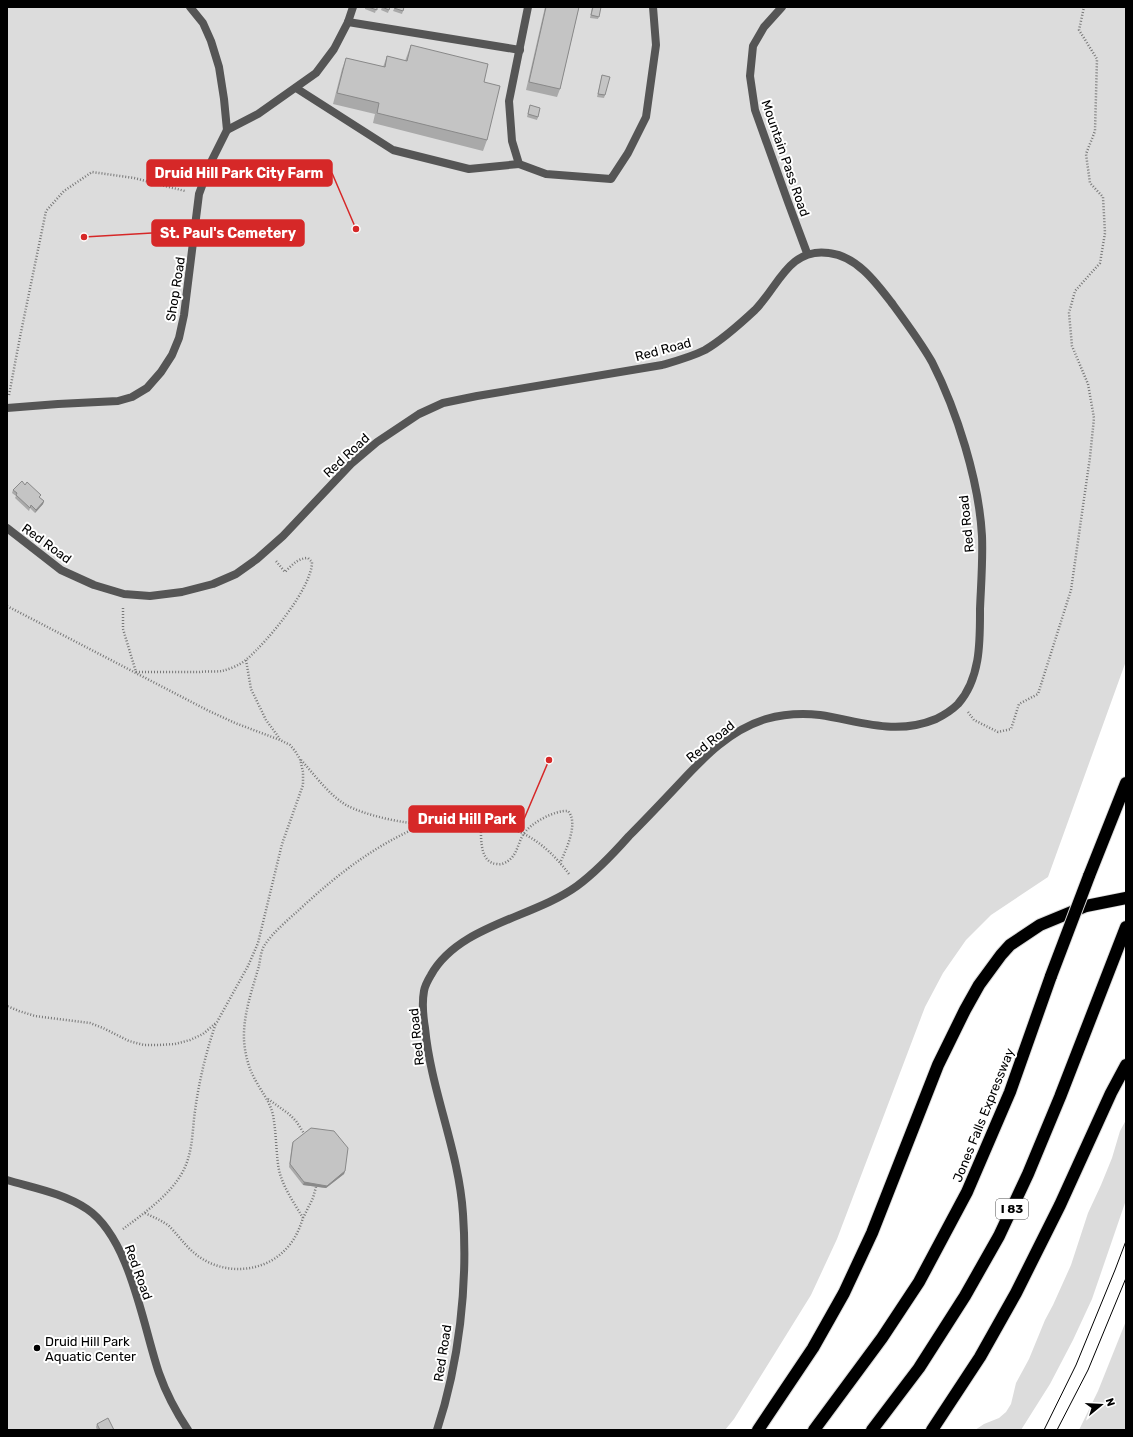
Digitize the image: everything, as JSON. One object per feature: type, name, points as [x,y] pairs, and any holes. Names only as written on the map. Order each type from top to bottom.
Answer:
[{"type":"highway","name":"Jones Falls Expressway","points":[[814,1430],[882,1338],[919,1282],[967,1192],[1010,1092],[1051,976],[1126,783]]},
{"type":"highway","points":[[758,1430],[813,1348],[844,1293],[872,1233],[938,1065],[979,985],[1010,945],[1040,925],[1086,906],[1126,898]]},
{"type":"highway","name":"I 83","points":[[872,1430],[919,1368],[965,1296],[999,1236],[1028,1174],[1060,1097],[1126,927]]},
{"type":"highway","points":[[932,1430],[980,1357],[1016,1294],[1060,1205],[1111,1093],[1126,1065]]},
{"type":"lane","points":[[190,7],[203,23],[220,67],[227,130],[258,114],[316,73],[334,49],[348,22],[353,7]]},
{"type":"lane","points":[[519,164],[512,141],[509,101],[528,7]]},
{"type":"lane","points":[[296,88],[393,150],[469,169],[519,164],[546,174],[611,179],[628,153],[646,117],[656,45],[653,7]]},
{"type":"lane","name":"Mountain Pass Road","points":[[782,7],[764,27],[753,46],[750,76],[755,110],[807,253]]},
{"type":"lane","points":[[348,22],[520,50]]},
{"type":"lane","name":"Shop Road","points":[[7,408],[118,401],[132,397],[147,388],[161,372],[172,355],[179,338],[189,279],[199,194],[210,164],[227,130]]},
{"type":"lane","name":"Red Road","points":[[7,528],[61,570],[94,585],[124,594],[150,596],[182,592],[213,584],[236,574],[257,559],[283,536],[356,460],[377,442],[419,414],[443,403],[662,365],[686,358],[705,349],[724,336],[757,308],[788,268],[807,253],[823,252],[842,255],[865,270],[886,295],[930,358],[950,404],[964,446],[976,492],[982,536],[980,632],[976,667],[970,686],[961,701],[948,713],[927,722],[904,727],[878,727],[818,715],[792,714],[768,719],[746,726],[722,743],[702,760],[608,859],[578,885],[567,893],[484,930],[462,943],[444,957],[431,974],[424,992],[424,1018],[427,1053],[457,1175],[463,1211],[464,1250],[462,1297],[457,1348],[450,1384],[437,1430]]},
{"type":"lane","name":"Red Road","points":[[7,1180],[72,1200],[88,1210],[102,1223],[113,1237],[131,1278],[159,1373],[170,1398],[188,1430]]},
{"type":"path","points":[[961,701],[974,720],[998,732],[1011,729],[1019,704],[1038,694],[1071,590],[1090,457],[1094,418],[1088,384],[1072,346],[1068,313],[1075,291],[1100,263],[1105,233],[1103,197],[1090,183],[1086,154],[1095,131],[1097,59],[1079,30],[1084,7]]},
{"type":"path","points":[[9,399],[46,211],[64,191],[92,172],[134,178],[199,194]]},
{"type":"path","points":[[136,672],[222,671],[237,666],[246,660],[287,614],[303,588],[312,568],[312,562],[308,558],[302,558],[285,572],[266,550]]},
{"type":"path","points":[[7,606],[221,717],[258,733],[280,740],[295,751],[300,759],[331,793],[346,804],[362,812],[388,819],[425,824],[454,822],[481,823],[505,827],[524,834],[542,846],[560,863],[578,885]]},
{"type":"path","points":[[123,606],[123,629],[136,672]]},
{"type":"path","points":[[246,660],[251,689],[266,720],[280,740]]},
{"type":"path","points":[[113,1237],[145,1213],[171,1188],[183,1173],[189,1157],[193,1138],[194,1114],[207,1050],[217,1022],[248,966],[258,943],[282,844],[303,785],[303,772],[300,759]]},
{"type":"path","points":[[481,823],[482,849],[486,859],[493,864],[501,865],[509,861],[516,852],[524,834],[537,822],[561,810],[568,811],[572,815],[573,823],[568,843],[560,863]]},
{"type":"path","points":[[303,1218],[289,1196],[281,1178],[278,1165],[273,1115],[268,1099],[250,1069],[246,1056],[244,1040],[245,1020],[264,946],[286,922],[327,884],[353,864],[400,835],[425,824]]},
{"type":"path","points":[[258,943],[264,946]]},
{"type":"path","points":[[7,1006],[35,1016],[90,1023],[129,1041],[144,1045],[175,1044],[190,1040],[203,1034],[217,1022]]},
{"type":"path","points":[[268,1099],[293,1117],[305,1135]]},
{"type":"path","points":[[145,1213],[158,1219],[169,1227],[188,1248],[201,1258],[216,1266],[232,1269],[247,1269],[276,1259],[291,1243],[313,1198],[316,1187]]},
{"type":"shaded area","points":[[7,7],[1126,7],[1126,661],[1048,877],[991,915],[966,940],[943,973],[925,1007],[837,1239],[811,1295],[734,1419],[725,1430],[7,1430]]},
{"type":"shaded area","points":[[1126,1120],[1126,1200],[1092,1299],[1073,1340],[1050,1384],[1021,1430],[975,1430],[984,1424],[999,1418],[1006,1412],[1011,1404],[1016,1383],[1029,1359],[1045,1320],[1071,1265],[1088,1213],[1101,1185],[1112,1158],[1120,1131]]},
{"type":"shaded area","points":[[1126,1321],[1126,1430],[1079,1430],[1098,1391]]},
{"type":"building","points":[[368,7],[377,7],[377,10]]},
{"type":"building","points":[[382,7],[390,7],[389,10]]},
{"type":"building","points":[[404,7],[403,11],[394,8]]},
{"type":"building","points":[[546,7],[579,7],[560,89],[529,82]]},
{"type":"building","points":[[593,7],[601,7],[599,17],[591,15]]},
{"type":"building","points":[[411,45],[488,64],[484,82],[500,86],[487,140],[377,113],[379,103],[337,93],[346,58],[385,67],[387,56],[407,61]]},
{"type":"building","points":[[602,75],[610,77],[605,95],[598,94]]},
{"type":"building","points":[[530,105],[540,108],[538,117],[528,114]]},
{"type":"building","points":[[22,481],[25,485],[27,482],[41,495],[39,497],[44,501],[36,510],[31,505],[30,508],[16,495],[17,493],[13,490]]},
{"type":"building","points":[[311,1128],[334,1131],[348,1148],[345,1171],[327,1186],[304,1182],[290,1164],[293,1142]]},
{"type":"building","points":[[108,1418],[114,1430],[100,1430],[97,1424]]},
{"type":"tram line","points":[[1044,1430],[1076,1365],[1126,1241]]},
{"type":"tram line","points":[[1057,1430],[1088,1370],[1126,1278]]},
{"type":"place","name":"Druid Hill Park City Farm","points":[[356,229]]},
{"type":"place","name":"St. Paul's Cemetery","points":[[84,237]]},
{"type":"place","name":"Druid Hill Park","points":[[549,760]]},
{"type":"place","name":"Druid Hill Park Aquatic Center","points":[[37,1348]]}]
